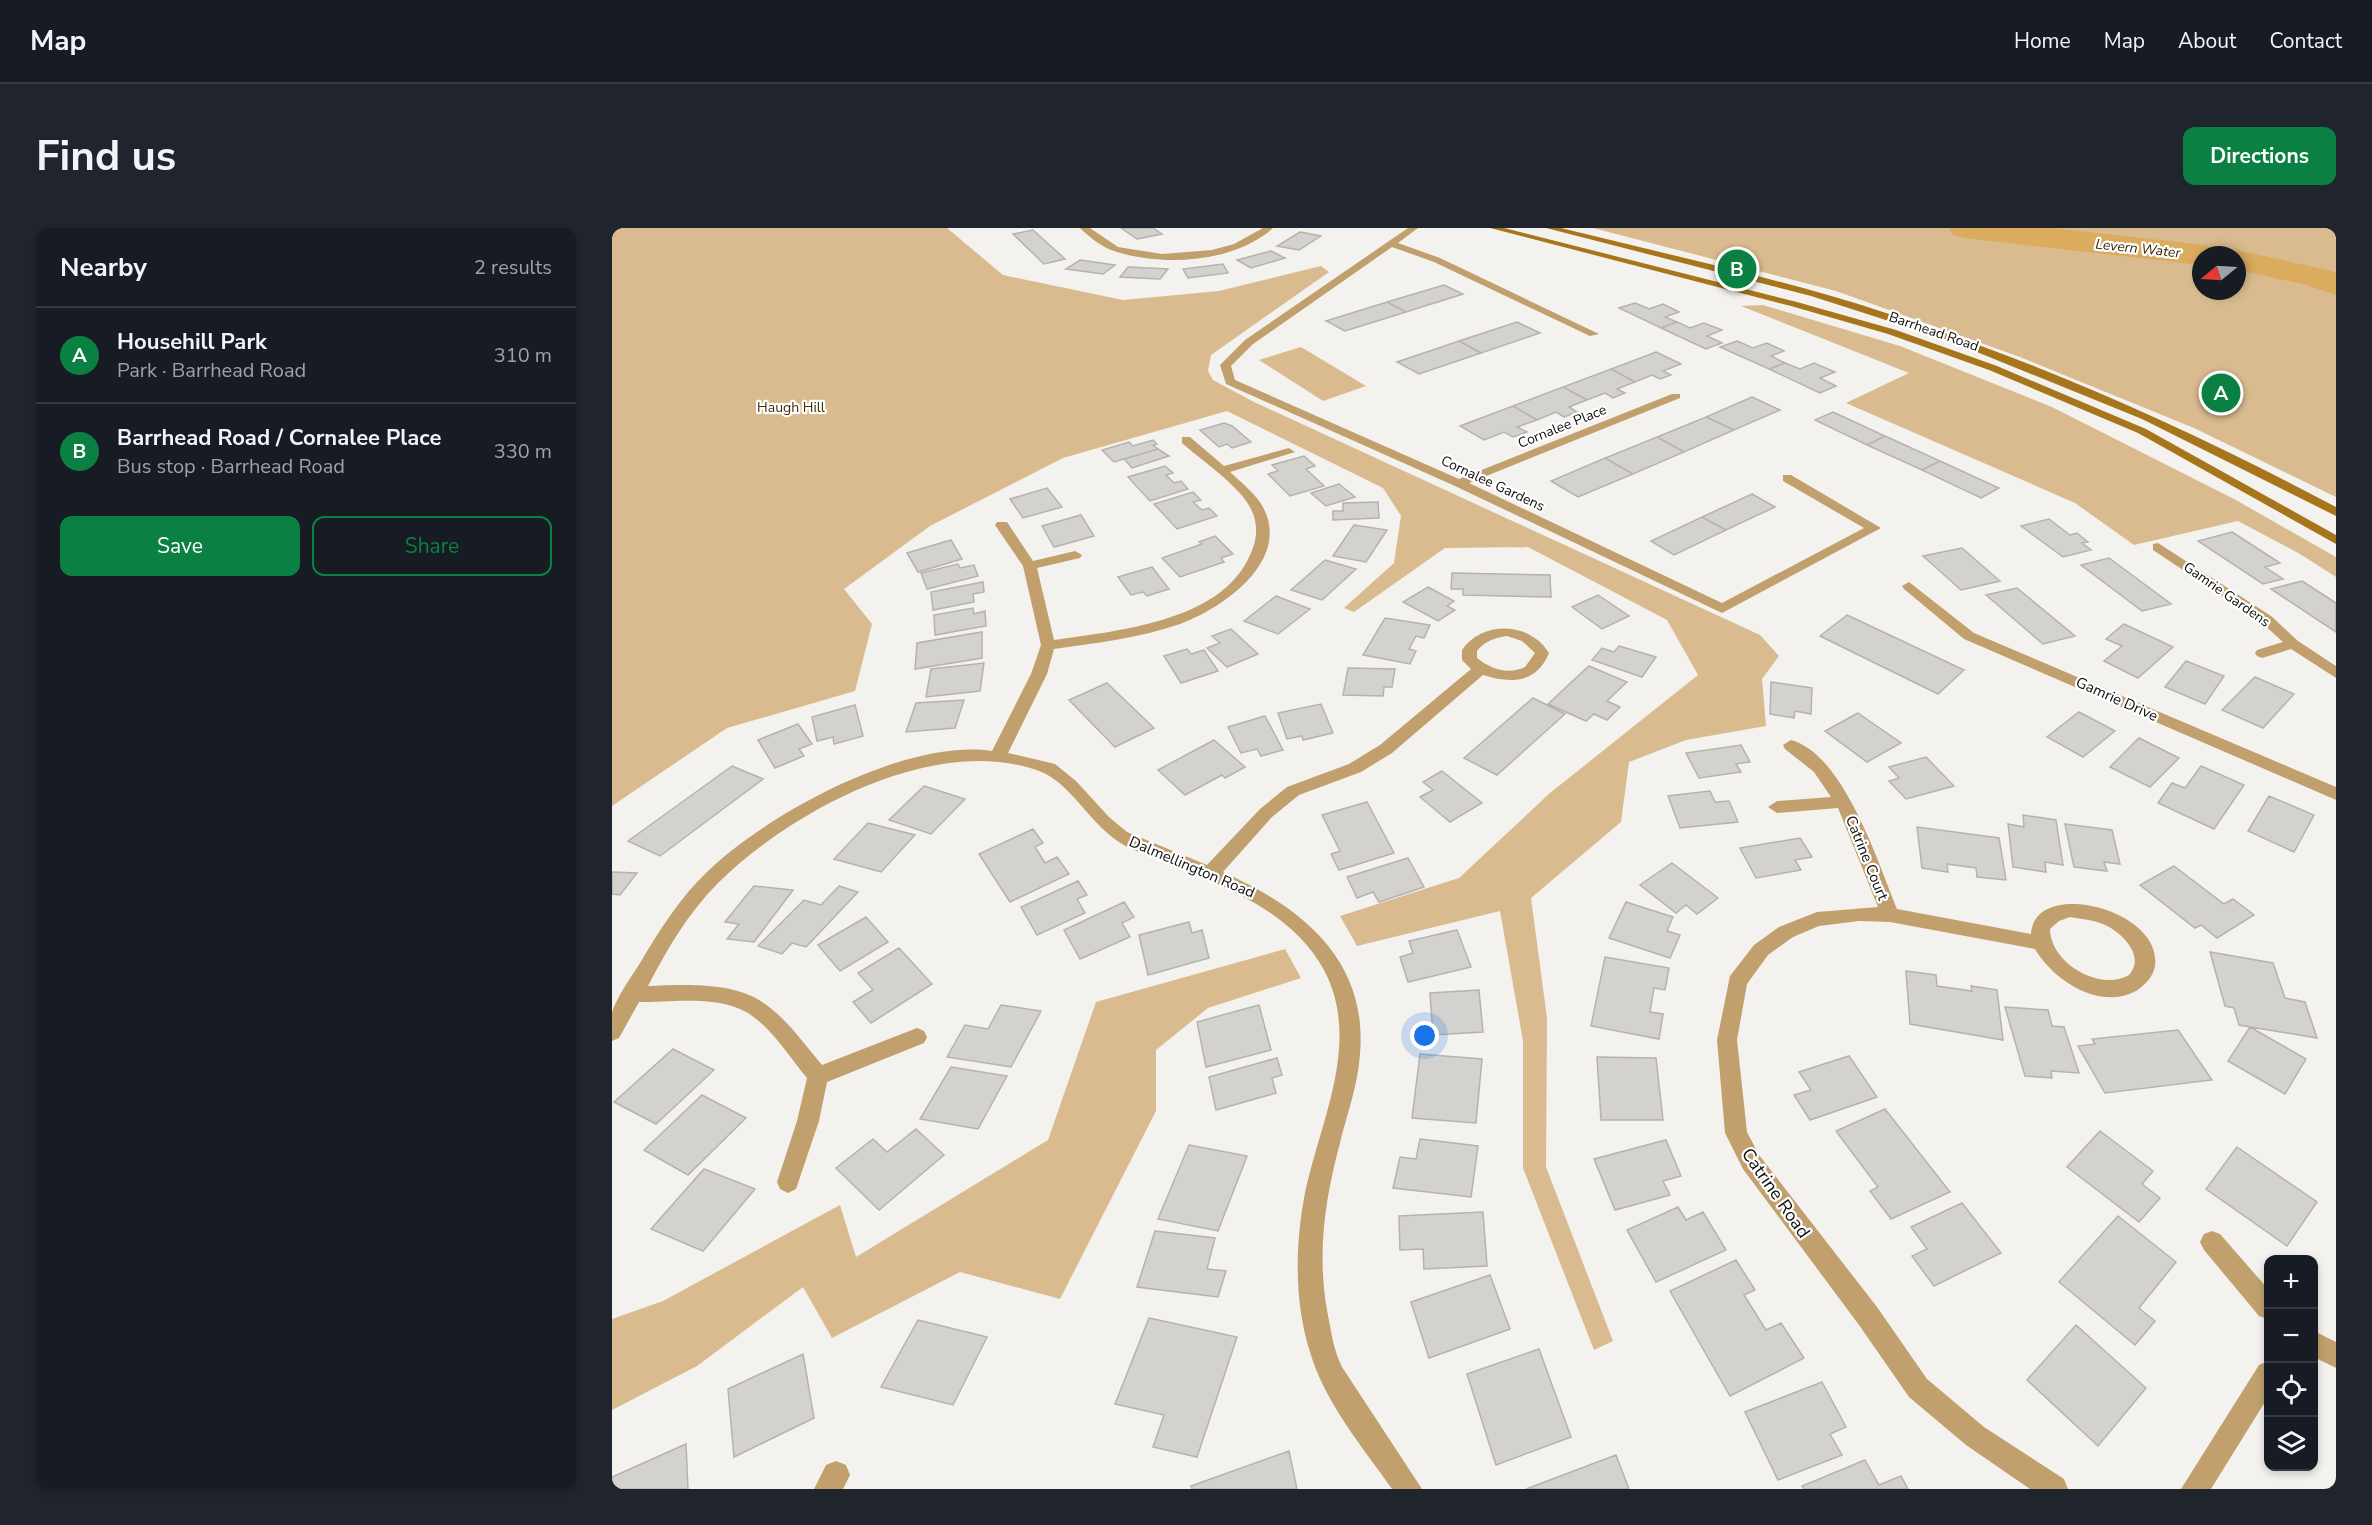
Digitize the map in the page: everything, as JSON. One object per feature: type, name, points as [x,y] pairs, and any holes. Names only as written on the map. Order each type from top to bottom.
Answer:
[{"type":"main road","name":"Barrhead Road","points":[[1494,228],[1783,301],[1892,332],[1993,368],[2142,431],[2336,540]]},
{"type":"main road","name":"Barrhead Road","points":[[1550,228],[1814,294],[2005,358],[2118,405],[2253,466],[2336,512]]},
{"type":"main road","points":[[2100,413],[2118,405]]},
{"type":"street","points":[[1084,228],[1115,249],[1162,257],[1213,252],[1237,246],[1269,228]]},
{"type":"street","name":"Cornalee Gardens","points":[[1414,228],[1249,342],[1226,365],[1230,382],[1459,483],[1722,609],[1874,528],[1787,478]]},
{"type":"street","points":[[1391,243],[1437,260],[1594,334]]},
{"type":"street","name":"Cornalee Place","points":[[1459,483],[1676,396]]},
{"type":"street","points":[[1048,645],[1138,631],[1177,620],[1218,599],[1254,566],[1262,549],[1264,530],[1257,508],[1221,471],[1185,440]]},
{"type":"street","points":[[1221,471],[1289,452]]},
{"type":"street","points":[[999,754],[1039,674],[1048,645],[1030,566],[1002,525]]},
{"type":"street","name":"Gamrie Gardens","points":[[2158,547],[2266,619],[2293,644],[2336,673]]},
{"type":"street","points":[[1030,566],[1075,555]]},
{"type":"street","name":"Gamrie Drive","points":[[1909,586],[1969,636],[2336,794]]},
{"type":"street","name":"Gamrie Gardens","points":[[2262,653],[2293,644]]},
{"type":"street","points":[[1210,874],[1266,813],[1293,791],[1355,768],[1386,749],[1479,670]]},
{"type":"street","name":"Catrine Court","points":[[1791,745],[1820,768],[1844,802],[1890,915]]},
{"type":"street","name":"Dalmellington Road","points":[[612,1032],[675,921],[711,878],[746,848],[831,796],[870,776],[942,759],[999,754],[1052,770],[1120,836],[1267,899],[1290,916],[1324,953],[1345,997],[1352,1059],[1314,1197],[1309,1237],[1312,1295],[1324,1356],[1347,1402],[1408,1489]]},
{"type":"street","name":"Catrine Court","points":[[1778,807],[1844,802]]},
{"type":"street","points":[[2070,910],[2092,912],[2115,921],[2133,936],[2144,953],[2145,970],[2135,982],[2116,988],[2093,986],[2069,976],[2057,966],[2041,943],[2041,927],[2052,916],[2070,910]]},
{"type":"street","name":"Catrine Road","points":[[2041,943],[1890,915],[1859,914],[1817,920],[1786,932],[1761,950],[1737,982],[1726,1040],[1736,1133],[1751,1162],[1868,1316],[1918,1388],[1975,1436],[2054,1489]]},
{"type":"street","points":[[633,994],[710,994],[754,1007],[782,1033],[818,1076]]},
{"type":"street","points":[[818,1076],[917,1037]]},
{"type":"street","points":[[788,1182],[808,1121],[818,1076]]},
{"type":"street","points":[[2211,1242],[2264,1302]]},
{"type":"street","points":[[2318,1346],[2336,1355]]},
{"type":"street","points":[[2194,1489],[2264,1380]]},
{"type":"green space","name":"Haugh Hill","points":[[612,228],[947,228],[1003,275],[1123,300],[1219,291],[1321,266],[1329,272],[1211,355],[1208,371],[1213,380],[1254,402],[1760,635],[1779,656],[1762,679],[1766,726],[1686,740],[1629,762],[1621,822],[1531,898],[1547,1018],[1546,1167],[1613,1341],[1594,1350],[1523,1168],[1523,1041],[1500,911],[1357,946],[1340,916],[1459,878],[1550,793],[1698,675],[1667,620],[1528,547],[1445,548],[1354,612],[1344,608],[1394,563],[1401,516],[1383,488],[1227,411],[1063,458],[930,526],[844,589],[872,624],[855,691],[727,728],[612,806]]},
{"type":"green space","points":[[1593,228],[2336,228],[2336,497],[2194,428],[2020,357],[1836,291]]},
{"type":"green space","points":[[1763,305],[1900,346],[2052,407],[2234,499],[2336,557],[2336,577],[2300,554],[2238,521],[2134,545],[2075,503],[1846,403],[1909,373],[1741,306]]},
{"type":"green space","points":[[1301,347],[1366,386],[1323,401],[1259,360]]},
{"type":"green space","points":[[1285,949],[1301,978],[1208,1008],[1156,1050],[1156,1111],[1060,1299],[960,1272],[832,1338],[803,1287],[697,1366],[612,1410],[612,1319],[663,1301],[840,1205],[856,1257],[1048,1140],[1096,1002]]},
{"type":"building","points":[[1121,228],[1153,228],[1162,234],[1137,239]]},
{"type":"building","points":[[1033,230],[1065,259],[1044,264],[1013,234]]},
{"type":"building","points":[[1300,232],[1321,236],[1299,250],[1277,246]]},
{"type":"building","points":[[1271,251],[1285,258],[1251,268],[1237,260]]},
{"type":"building","points":[[1080,260],[1115,265],[1103,274],[1066,269]]},
{"type":"building","points":[[1223,264],[1228,273],[1188,278],[1183,269]]},
{"type":"building","points":[[1128,267],[1168,269],[1160,279],[1120,277]]},
{"type":"building","points":[[1444,285],[1463,294],[1406,312],[1387,302]]},
{"type":"building","points":[[1387,302],[1406,312],[1345,331],[1326,321]]},
{"type":"building","points":[[1635,303],[1649,309],[1663,304],[1679,312],[1665,317],[1677,322],[1661,328],[1619,308]]},
{"type":"building","points":[[1517,322],[1540,333],[1481,353],[1459,341]]},
{"type":"building","points":[[1677,322],[1690,328],[1704,323],[1722,330],[1707,336],[1722,343],[1706,349],[1661,328]]},
{"type":"building","points":[[1459,341],[1481,353],[1419,374],[1397,362]]},
{"type":"building","points":[[1737,341],[1753,348],[1767,343],[1784,351],[1771,356],[1785,363],[1769,369],[1720,347]]},
{"type":"building","points":[[1656,352],[1681,364],[1663,371],[1671,375],[1660,379],[1652,375],[1635,382],[1611,369]]},
{"type":"building","points":[[1785,363],[1800,369],[1814,363],[1835,372],[1820,378],[1836,386],[1820,393],[1769,369]]},
{"type":"building","points":[[1611,369],[1635,382],[1617,389],[1625,393],[1613,398],[1605,393],[1587,400],[1563,387]]},
{"type":"building","points":[[1563,387],[1587,400],[1569,407],[1577,412],[1564,417],[1556,412],[1537,420],[1513,406]]},
{"type":"building","points":[[1752,397],[1780,410],[1734,430],[1706,417]]},
{"type":"building","points":[[1513,406],[1537,420],[1517,427],[1527,432],[1513,437],[1504,432],[1484,440],[1460,426]]},
{"type":"building","points":[[1833,412],[1885,436],[1867,445],[1815,420]]},
{"type":"building","points":[[1706,417],[1734,430],[1684,452],[1657,437]]},
{"type":"building","points":[[1224,423],[1232,426],[1251,442],[1232,448],[1227,444],[1219,447],[1200,430]]},
{"type":"building","points":[[1885,436],[1940,461],[1922,470],[1867,445]]},
{"type":"building","points":[[1657,437],[1684,452],[1633,474],[1605,458]]},
{"type":"building","points":[[1153,440],[1157,444],[1153,445],[1158,449],[1114,462],[1102,450],[1129,442],[1133,446]]},
{"type":"building","points":[[1158,449],[1169,456],[1132,468],[1124,459]]},
{"type":"building","points":[[1304,456],[1315,466],[1306,469],[1324,486],[1290,496],[1268,474],[1278,471],[1272,465]]},
{"type":"building","points":[[1605,458],[1633,474],[1578,497],[1551,481]]},
{"type":"building","points":[[1940,461],[1999,488],[1981,498],[1922,470]]},
{"type":"building","points":[[1165,466],[1173,473],[1166,475],[1174,483],[1181,481],[1188,489],[1150,501],[1128,477]]},
{"type":"building","points":[[1339,484],[1355,497],[1326,506],[1311,493]]},
{"type":"building","points":[[1047,488],[1062,507],[1023,518],[1010,499]]},
{"type":"building","points":[[1193,492],[1201,500],[1193,502],[1202,510],[1209,508],[1217,516],[1177,529],[1154,504]]},
{"type":"building","points":[[1752,494],[1775,507],[1726,530],[1702,517]]},
{"type":"building","points":[[1378,502],[1379,518],[1333,520],[1333,511],[1343,511],[1343,503]]},
{"type":"building","points":[[1081,515],[1094,536],[1054,547],[1042,526]]},
{"type":"building","points":[[1702,517],[1726,530],[1674,555],[1651,541]]},
{"type":"building","points":[[2049,519],[2070,535],[2077,533],[2088,542],[2082,543],[2091,550],[2063,557],[2021,526]]},
{"type":"building","points":[[1354,525],[1387,530],[1366,562],[1333,556]]},
{"type":"building","points":[[2232,532],[2280,563],[2265,567],[2283,579],[2263,584],[2198,541]]},
{"type":"building","points":[[1215,536],[1233,554],[1221,558],[1224,562],[1180,577],[1162,558],[1202,544],[1199,542]]},
{"type":"building","points":[[951,540],[962,559],[918,572],[907,553]]},
{"type":"building","points":[[1962,548],[2000,581],[1961,590],[1923,556]]},
{"type":"building","points":[[2109,558],[2171,604],[2142,611],[2081,565]]},
{"type":"building","points":[[1325,560],[1356,569],[1322,600],[1291,590]]},
{"type":"building","points":[[958,564],[960,568],[974,565],[978,576],[927,589],[921,573]]},
{"type":"building","points":[[1152,567],[1169,589],[1147,596],[1143,592],[1131,595],[1118,577]]},
{"type":"building","points":[[1452,573],[1550,575],[1551,597],[1463,595],[1463,589],[1451,589]]},
{"type":"building","points":[[2302,581],[2336,603],[2336,632],[2271,589]]},
{"type":"building","points":[[983,582],[984,592],[973,594],[974,602],[933,610],[931,592]]},
{"type":"building","points":[[1428,587],[1454,601],[1447,606],[1455,610],[1438,621],[1403,602]]},
{"type":"building","points":[[2017,588],[2075,636],[2043,644],[1986,595]]},
{"type":"building","points":[[1598,595],[1629,616],[1602,629],[1572,607]]},
{"type":"building","points":[[1276,596],[1310,609],[1278,634],[1244,621]]},
{"type":"building","points":[[973,608],[974,614],[985,611],[986,626],[935,635],[934,615]]},
{"type":"building","points":[[1847,615],[1964,670],[1938,694],[1820,636]]},
{"type":"building","points":[[1385,618],[1430,625],[1424,638],[1416,636],[1409,649],[1416,651],[1410,664],[1363,655]]},
{"type":"building","points":[[2124,624],[2173,647],[2138,678],[2104,661],[2122,646],[2106,639]]},
{"type":"building","points":[[1231,629],[1258,654],[1227,667],[1207,648],[1220,643],[1212,636]]},
{"type":"building","points":[[982,632],[982,658],[915,669],[917,643]]},
{"type":"building","points":[[1619,646],[1656,657],[1642,677],[1592,660],[1602,648],[1614,652]]},
{"type":"building","points":[[1187,649],[1191,654],[1204,650],[1218,671],[1181,683],[1164,656]]},
{"type":"building","points":[[2186,661],[2224,676],[2205,704],[2165,687]]},
{"type":"building","points":[[984,663],[980,691],[926,697],[931,669]]},
{"type":"building","points":[[1589,666],[1627,682],[1607,701],[1620,707],[1607,720],[1594,714],[1586,721],[1548,704]]},
{"type":"building","points":[[1348,668],[1395,669],[1392,687],[1384,687],[1383,696],[1343,695]]},
{"type":"building","points":[[2255,677],[2294,694],[2263,728],[2222,710]]},
{"type":"building","points":[[1771,682],[1812,688],[1811,714],[1795,711],[1794,718],[1770,714]]},
{"type":"building","points":[[1107,683],[1154,728],[1115,747],[1069,700]]},
{"type":"building","points":[[1533,698],[1565,714],[1497,775],[1464,758]]},
{"type":"building","points":[[964,700],[955,728],[906,732],[916,703]]},
{"type":"building","points":[[1321,704],[1333,733],[1303,740],[1302,736],[1287,739],[1278,713]]},
{"type":"building","points":[[855,705],[863,736],[834,744],[833,737],[817,741],[812,717]]},
{"type":"building","points":[[2079,712],[2115,731],[2083,757],[2047,737]]},
{"type":"building","points":[[1858,713],[1901,743],[1867,762],[1825,731]]},
{"type":"building","points":[[1265,716],[1283,750],[1261,756],[1257,749],[1241,753],[1228,727]]},
{"type":"building","points":[[798,724],[812,744],[799,749],[804,756],[775,768],[758,740]]},
{"type":"building","points":[[2139,738],[2179,758],[2150,787],[2110,767]]},
{"type":"building","points":[[1214,740],[1245,767],[1225,778],[1222,775],[1185,795],[1158,770]]},
{"type":"building","points":[[1741,745],[1750,762],[1736,764],[1741,772],[1699,778],[1686,753]]},
{"type":"building","points":[[1926,757],[1954,786],[1906,799],[1889,781],[1899,778],[1889,767]]},
{"type":"building","points":[[732,766],[763,779],[660,856],[628,841]]},
{"type":"building","points":[[2201,766],[2244,785],[2214,829],[2158,803],[2172,783],[2185,788]]},
{"type":"building","points":[[1442,771],[1482,803],[1450,822],[1420,797],[1433,790],[1423,782]]},
{"type":"building","points":[[924,786],[965,799],[931,834],[889,820]]},
{"type":"building","points":[[1710,791],[1715,802],[1729,801],[1738,822],[1680,828],[1668,796]]},
{"type":"building","points":[[2269,796],[2314,815],[2294,852],[2248,831]]},
{"type":"building","points":[[1367,802],[1394,853],[1339,870],[1331,854],[1340,851],[1322,815]]},
{"type":"building","points":[[2023,815],[2056,820],[2063,865],[2045,862],[2046,872],[2013,867],[2008,824],[2024,827]]},
{"type":"building","points":[[868,823],[915,835],[881,872],[834,859]]},
{"type":"building","points":[[2065,824],[2112,830],[2120,864],[2104,862],[2107,871],[2074,867]]},
{"type":"building","points":[[1917,827],[1999,838],[2006,880],[1977,877],[1976,868],[1947,864],[1948,872],[1922,868]]},
{"type":"building","points":[[1033,829],[1043,843],[1035,847],[1045,863],[1057,857],[1069,874],[1010,902],[979,854]]},
{"type":"building","points":[[1800,838],[1812,857],[1795,860],[1801,870],[1756,878],[1740,848]]},
{"type":"building","points":[[1408,858],[1424,887],[1379,902],[1373,892],[1357,898],[1347,877]]},
{"type":"building","points":[[1672,863],[1718,898],[1697,914],[1686,905],[1676,913],[1640,885]]},
{"type":"building","points":[[2174,866],[2224,904],[2233,899],[2254,915],[2217,938],[2201,925],[2195,928],[2140,885]]},
{"type":"building","points":[[612,872],[637,873],[620,895],[612,894]]},
{"type":"building","points":[[1078,881],[1087,895],[1077,899],[1085,913],[1037,935],[1021,907]]},
{"type":"building","points":[[754,886],[793,890],[754,942],[727,939],[739,924],[725,922]]},
{"type":"building","points":[[839,886],[858,892],[806,947],[792,943],[782,954],[758,946],[804,900],[821,905]]},
{"type":"building","points":[[1124,902],[1134,917],[1122,923],[1130,937],[1080,959],[1064,930]]},
{"type":"building","points":[[1626,902],[1673,917],[1667,931],[1680,935],[1670,958],[1609,938]]},
{"type":"building","points":[[866,917],[888,942],[840,971],[818,945]]},
{"type":"building","points":[[1189,922],[1192,933],[1202,930],[1209,958],[1148,975],[1139,935]]},
{"type":"building","points":[[1457,930],[1471,967],[1408,982],[1400,957],[1413,953],[1409,941]]},
{"type":"building","points":[[899,948],[932,984],[871,1023],[853,1002],[873,990],[858,973]]},
{"type":"building","points":[[2210,952],[2273,963],[2285,998],[2305,1002],[2317,1038],[2239,1025],[2234,1008],[2225,1006]]},
{"type":"building","points":[[1605,957],[1669,968],[1665,990],[1654,988],[1650,1012],[1663,1014],[1659,1039],[1591,1026]]},
{"type":"building","points":[[1906,971],[1936,975],[1937,986],[1972,991],[1971,986],[1997,990],[2003,1040],[1910,1024]]},
{"type":"building","points":[[1479,990],[1483,1032],[1433,1035],[1430,993]]},
{"type":"building","points":[[1001,1005],[1041,1011],[1011,1067],[947,1057],[965,1025],[988,1029]]},
{"type":"building","points":[[1259,1005],[1271,1050],[1206,1067],[1197,1022]]},
{"type":"building","points":[[2005,1007],[2048,1010],[2052,1026],[2064,1027],[2079,1073],[2051,1071],[2052,1078],[2025,1076]]},
{"type":"building","points":[[2250,1027],[2306,1059],[2285,1094],[2228,1061]]},
{"type":"building","points":[[2178,1030],[2212,1080],[2105,1093],[2078,1046],[2095,1044],[2092,1039]]},
{"type":"building","points":[[673,1049],[714,1070],[656,1124],[614,1102]]},
{"type":"building","points":[[1420,1054],[1482,1059],[1476,1123],[1412,1118]]},
{"type":"building","points":[[1849,1056],[1877,1097],[1810,1120],[1794,1095],[1811,1090],[1799,1072]]},
{"type":"building","points":[[1597,1057],[1656,1058],[1663,1120],[1601,1120]]},
{"type":"building","points":[[1277,1058],[1282,1075],[1272,1078],[1276,1093],[1216,1110],[1209,1077]]},
{"type":"building","points":[[951,1067],[1007,1076],[978,1129],[920,1119]]},
{"type":"building","points":[[702,1095],[746,1118],[688,1175],[644,1150]]},
{"type":"building","points":[[1885,1109],[1950,1192],[1891,1219],[1870,1191],[1878,1187],[1836,1131]]},
{"type":"building","points":[[916,1129],[944,1155],[879,1210],[836,1168],[873,1139],[887,1152]]},
{"type":"building","points":[[2100,1131],[2153,1171],[2142,1184],[2160,1198],[2139,1222],[2067,1167]]},
{"type":"building","points":[[1420,1139],[1478,1146],[1471,1197],[1393,1188],[1400,1157],[1416,1159]]},
{"type":"building","points":[[1666,1140],[1681,1176],[1663,1181],[1670,1195],[1615,1210],[1594,1159]]},
{"type":"building","points":[[1189,1145],[1247,1156],[1218,1231],[1158,1219]]},
{"type":"building","points":[[2237,1147],[2317,1202],[2287,1246],[2206,1189]]},
{"type":"building","points":[[704,1169],[755,1189],[703,1251],[651,1229]]},
{"type":"building","points":[[1962,1203],[2001,1253],[1934,1286],[1912,1256],[1927,1249],[1911,1227]]},
{"type":"building","points":[[1678,1207],[1686,1220],[1703,1212],[1726,1250],[1656,1282],[1627,1230]]},
{"type":"building","points":[[1483,1212],[1487,1266],[1424,1269],[1423,1249],[1400,1250],[1399,1216]]},
{"type":"building","points":[[2118,1216],[2176,1262],[2139,1308],[2155,1321],[2135,1345],[2059,1282]]},
{"type":"building","points":[[1155,1231],[1215,1238],[1207,1269],[1226,1271],[1218,1297],[1137,1287]]},
{"type":"building","points":[[1736,1260],[1755,1290],[1744,1295],[1766,1330],[1781,1323],[1804,1358],[1730,1396],[1670,1291]]},
{"type":"building","points":[[1490,1275],[1510,1329],[1429,1358],[1411,1302]]},
{"type":"building","points":[[1149,1318],[1237,1337],[1197,1457],[1153,1447],[1164,1415],[1115,1404]]},
{"type":"building","points":[[918,1320],[987,1337],[953,1405],[881,1387]]},
{"type":"building","points":[[2076,1325],[2146,1388],[2098,1446],[2027,1380]]},
{"type":"building","points":[[1539,1349],[1571,1437],[1496,1465],[1467,1374]]},
{"type":"building","points":[[803,1354],[814,1418],[734,1457],[728,1389]]},
{"type":"building","points":[[1822,1382],[1846,1427],[1830,1434],[1842,1455],[1778,1480],[1745,1412]]},
{"type":"building","points":[[686,1444],[688,1489],[612,1489],[612,1477]]},
{"type":"building","points":[[1289,1451],[1297,1489],[1192,1489],[1191,1486]]},
{"type":"building","points":[[1616,1455],[1629,1489],[1526,1489]]},
{"type":"building","points":[[1865,1460],[1879,1485],[1901,1476],[1908,1489],[1804,1489],[1802,1486]]},
{"type":"waterway","name":"Levern Water","points":[[1965,228],[2192,254]]},
{"type":"waterway","name":"Levern Water","points":[[2246,262],[2312,275],[2336,284]]},
{"type":"place","name":"Barrhead Road / Cornalee Place","points":[[1737,269]]},
{"type":"place","name":"Househill Park","points":[[2221,393]]}]
